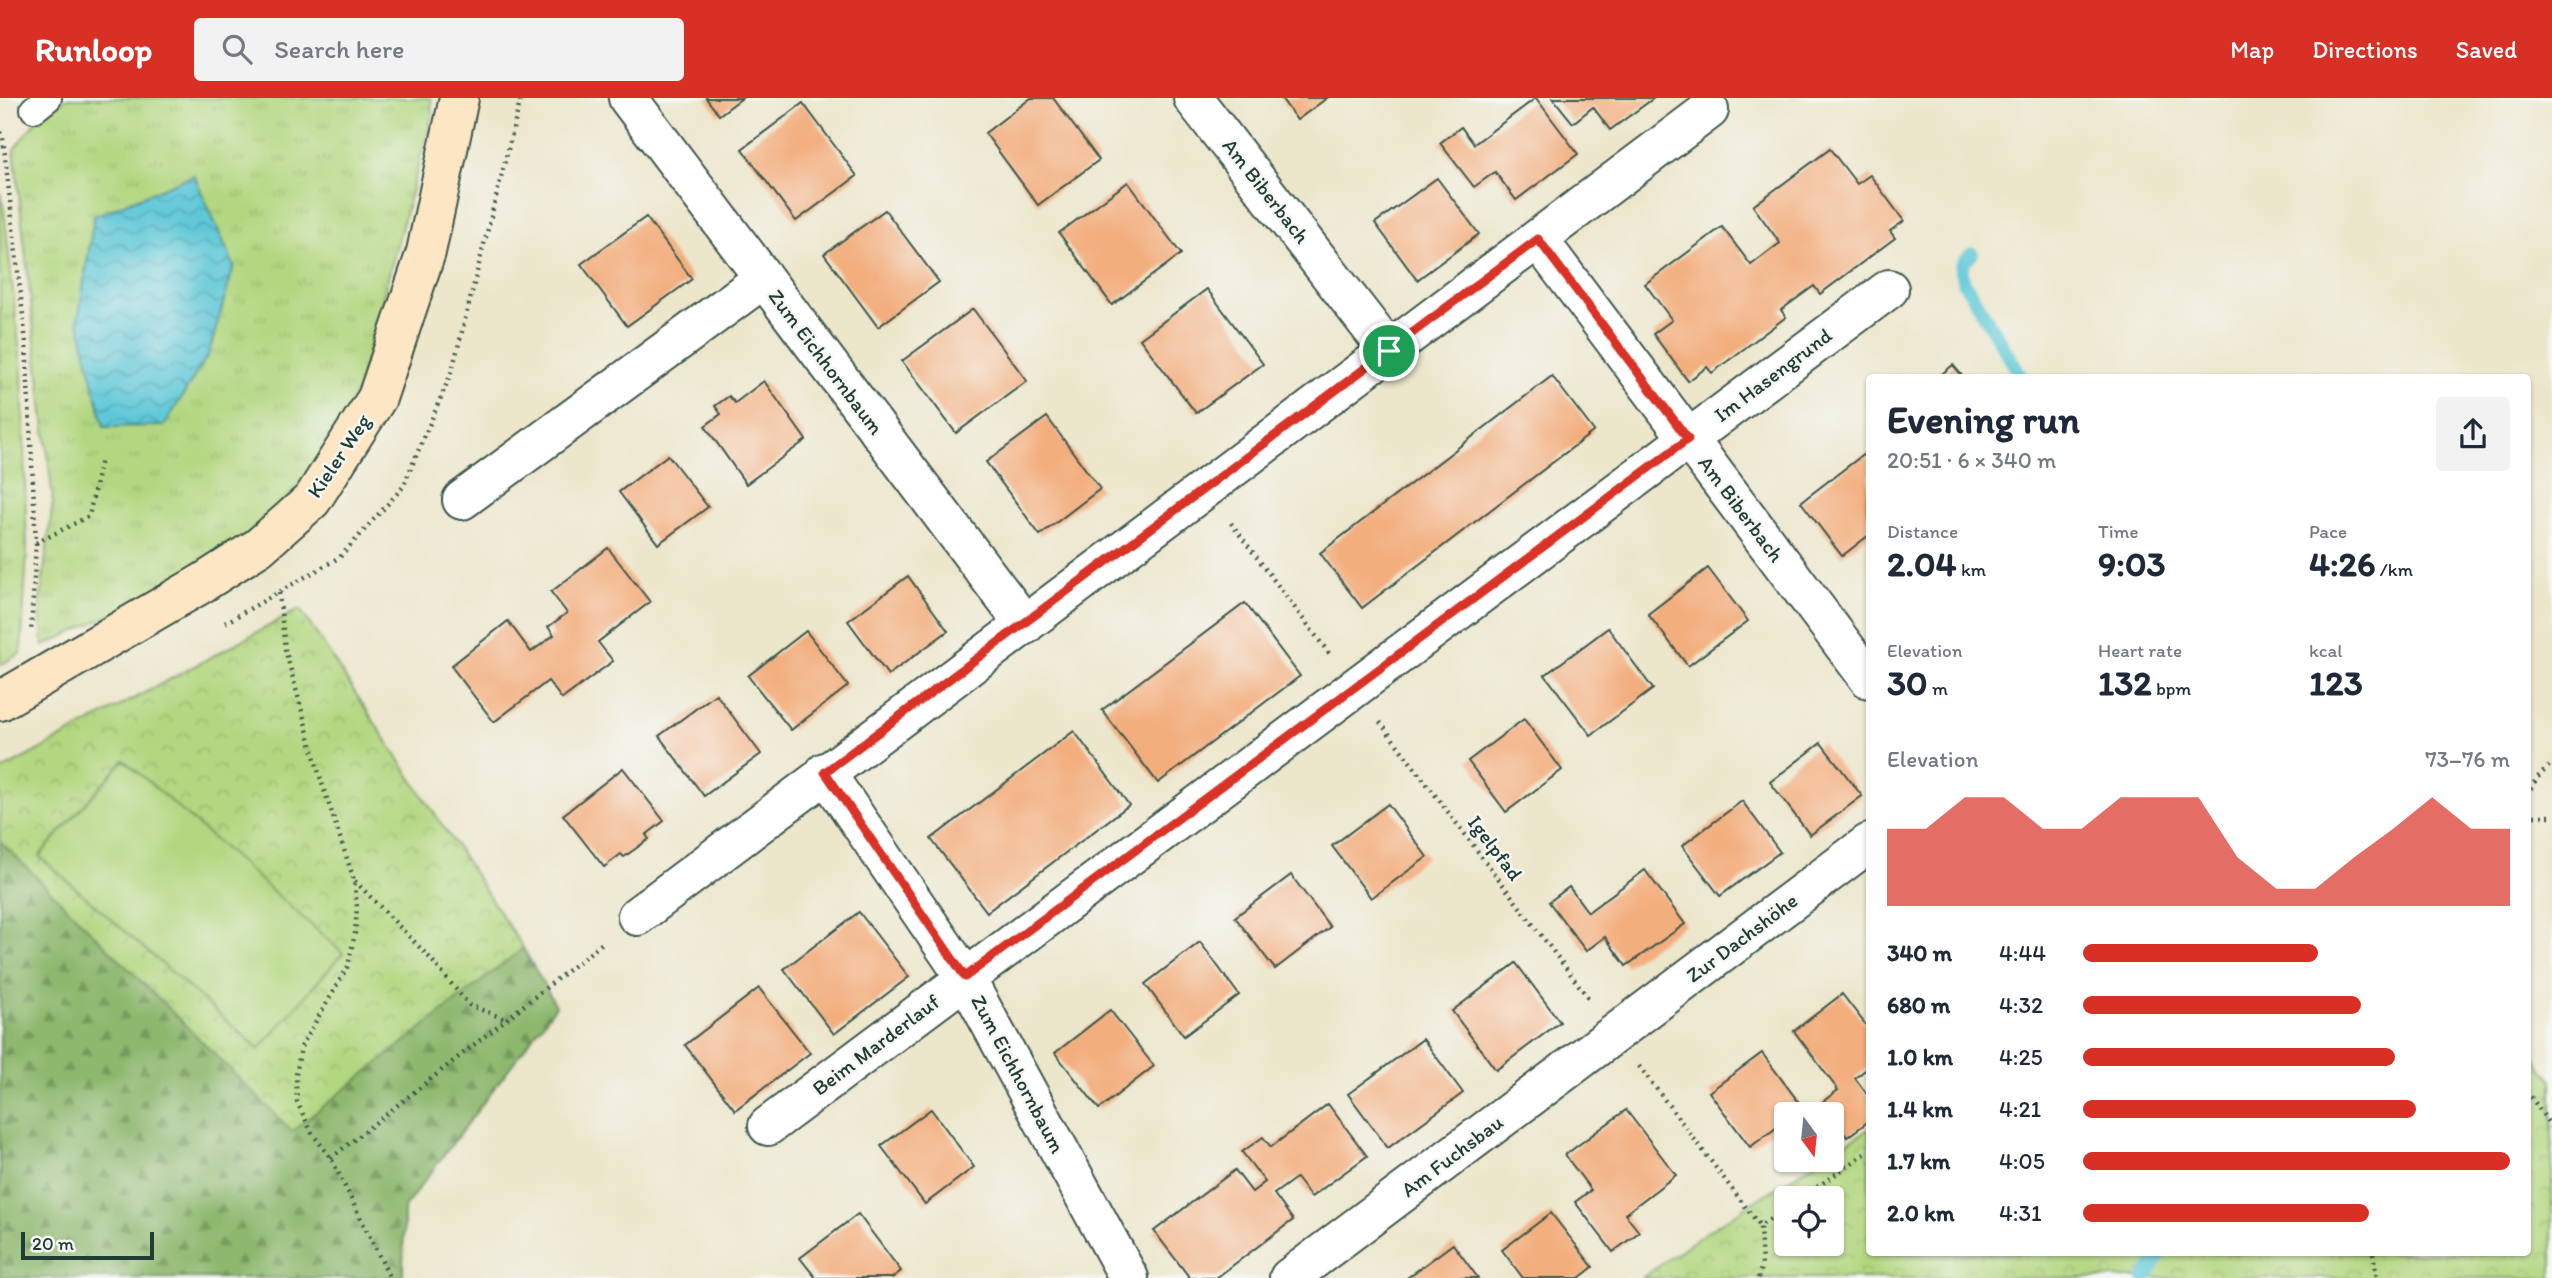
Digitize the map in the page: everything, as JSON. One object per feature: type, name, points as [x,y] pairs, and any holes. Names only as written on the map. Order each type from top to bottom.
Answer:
[{"type":"street","name":"Kieler Weg","points":[[15,692],[201,584],[259,547],[312,499],[377,398],[426,252],[459,98]]},
{"type":"street","name":"Zum Eichhornbaum","points":[[628,98],[1025,625]]},
{"type":"street","name":"Am Biberbach","points":[[1193,98],[1389,351]]},
{"type":"street","points":[[637,916],[825,772],[1025,625],[1709,110]]},
{"type":"street","name":"Am Biberbach","points":[[1538,239],[1866,675]]},
{"type":"street","points":[[462,500],[763,279]]},
{"type":"street","name":"Im Hasengrund","points":[[1356,689],[1889,289]]},
{"type":"street","name":"Beim Marderlauf","points":[[768,1126],[1356,689]]},
{"type":"street","name":"Zum Eichhornbaum","points":[[825,772],[965,977],[1129,1278]]},
{"type":"street","name":"Zur Dachshöhe","points":[[1615,1033],[1866,845]]},
{"type":"street","name":"Am Fuchsbau","points":[[1289,1278],[1615,1033]]},
{"type":"path","points":[[0,132],[4,138],[26,343],[36,543],[32,597],[15,692]]},
{"type":"path","points":[[36,543],[89,516],[101,459]]},
{"type":"path","name":"Igelpfad","points":[[1205,489],[1760,1226]]},
{"type":"path","points":[[279,593],[285,649],[320,777],[354,880],[357,907],[348,966],[301,1047],[296,1074],[297,1102],[312,1133],[331,1158],[390,1278]]},
{"type":"path","points":[[2531,788],[2552,763]]},
{"type":"path","points":[[2531,816],[2552,816]]},
{"type":"path","points":[[354,880],[422,950],[468,1005],[505,1019]]},
{"type":"path","points":[[331,1158],[637,916]]},
{"type":"path","points":[[2531,1097],[2552,1128]]},
{"type":"path","points":[[1819,1186],[1866,1154]]},
{"type":"path","points":[[1758,1278],[1762,1266],[1760,1226],[1774,1217]]},
{"type":"path","points":[[2374,1256],[2377,1278]]},
{"type":"green space","points":[[67,98],[431,98],[432,115],[358,388],[316,468],[258,528],[149,597],[43,646],[40,603],[53,502],[14,149],[35,122]]},
{"type":"green space","points":[[0,192],[22,372],[27,552],[21,653],[0,665]]},
{"type":"green space","points":[[300,609],[523,948],[292,1131],[0,841],[0,771]]},
{"type":"green space","points":[[124,760],[343,953],[259,1049],[39,856]]},
{"type":"green space","points":[[0,841],[292,1131],[523,948],[556,1006],[404,1208],[403,1278],[0,1278]]},
{"type":"green space","points":[[2531,1051],[2552,1081],[2552,1278],[1642,1278],[1774,1189],[1774,1256],[1844,1256],[1844,1186],[1778,1186],[1800,1172],[1844,1172],[1844,1145],[1866,1131],[1866,1256],[2531,1256]]},
{"type":"water","points":[[194,175],[234,266],[209,353],[164,426],[104,427],[78,320],[94,216]]},
{"type":"building","points":[[706,98],[742,98],[719,115]]},
{"type":"building","points":[[1031,98],[1053,98],[1099,160],[1038,205],[985,133]]},
{"type":"building","points":[[1281,98],[1327,98],[1297,120]]},
{"type":"building","points":[[1536,98],[1578,154],[1516,200],[1495,172],[1474,187],[1440,143],[1461,127],[1474,144]]},
{"type":"building","points":[[1553,98],[1654,98],[1610,130],[1593,107],[1573,123]]},
{"type":"building","points":[[803,103],[857,176],[796,221],[742,149]]},
{"type":"building","points":[[1830,149],[1857,184],[1870,175],[1904,221],[1890,231],[1895,238],[1820,294],[1814,286],[1781,310],[1786,317],[1712,373],[1707,367],[1688,381],[1653,334],[1672,320],[1645,284],[1722,227],[1751,265],[1780,243],[1753,206]]},
{"type":"building","points":[[1437,178],[1479,234],[1417,280],[1375,223]]},
{"type":"building","points":[[1128,182],[1181,254],[1112,305],[1059,233]]},
{"type":"building","points":[[885,210],[939,282],[878,327],[824,254]]},
{"type":"building","points":[[646,217],[692,279],[627,326],[581,264]]},
{"type":"building","points":[[1207,289],[1263,364],[1196,413],[1140,339]]},
{"type":"building","points":[[973,309],[1027,381],[956,433],[902,361]]},
{"type":"building","points":[[1953,365],[1961,374],[1942,374]]},
{"type":"building","points":[[1552,376],[1594,431],[1362,608],[1320,553]]},
{"type":"building","points":[[764,381],[806,440],[746,484],[705,426],[721,414],[715,406],[729,396],[735,403]]},
{"type":"building","points":[[1047,417],[1100,489],[1040,535],[986,462]]},
{"type":"building","points":[[1864,454],[1866,537],[1842,556],[1801,502]]},
{"type":"building","points":[[668,455],[708,507],[658,544],[619,492]]},
{"type":"building","points":[[608,548],[650,602],[598,642],[613,661],[562,699],[548,681],[494,722],[451,666],[508,621],[531,652],[554,635],[548,627],[567,613],[551,592]]},
{"type":"building","points":[[1708,568],[1748,621],[1688,666],[1648,614]]},
{"type":"building","points":[[908,576],[948,631],[888,675],[848,621]]},
{"type":"building","points":[[1245,603],[1300,676],[1158,783],[1102,710]]},
{"type":"building","points":[[1608,628],[1653,689],[1591,735],[1545,675]]},
{"type":"building","points":[[806,631],[848,686],[791,730],[748,676]]},
{"type":"building","points":[[716,694],[761,754],[704,796],[659,736]]},
{"type":"building","points":[[1524,719],[1562,770],[1506,812],[1468,761]]},
{"type":"building","points":[[1074,731],[1129,805],[987,912],[931,839]]},
{"type":"building","points":[[1821,743],[1862,796],[1810,835],[1770,782]]},
{"type":"building","points":[[623,768],[664,821],[646,835],[649,839],[604,867],[563,815]]},
{"type":"building","points":[[1742,801],[1780,852],[1720,896],[1682,846]]},
{"type":"building","points":[[1388,804],[1427,857],[1371,898],[1332,846]]},
{"type":"building","points":[[1645,870],[1685,924],[1626,966],[1605,937],[1586,951],[1549,902],[1569,887],[1588,912]]},
{"type":"building","points":[[1291,875],[1330,927],[1275,969],[1235,917]]},
{"type":"building","points":[[859,912],[909,977],[834,1034],[784,969]]},
{"type":"building","points":[[1200,942],[1239,995],[1184,1036],[1145,984]]},
{"type":"building","points":[[1516,963],[1560,1022],[1496,1070],[1452,1011]]},
{"type":"building","points":[[759,988],[810,1053],[735,1110],[685,1045]]},
{"type":"building","points":[[1842,994],[1866,1025],[1866,1069],[1855,1078],[1866,1093],[1866,1123],[1847,1137],[1844,1133],[1844,1102],[1822,1102],[1838,1090],[1794,1031]]},
{"type":"building","points":[[1110,1010],[1154,1066],[1099,1109],[1055,1053]]},
{"type":"building","points":[[1423,1039],[1463,1093],[1388,1148],[1348,1094]]},
{"type":"building","points":[[1762,1053],[1799,1102],[1774,1102],[1774,1129],[1750,1147],[1709,1092]]},
{"type":"building","points":[[1328,1104],[1367,1156],[1311,1197],[1296,1178],[1274,1194],[1293,1220],[1216,1278],[1190,1278],[1154,1231],[1235,1170],[1252,1192],[1265,1182],[1242,1152],[1263,1137],[1271,1147]]},
{"type":"building","points":[[931,1109],[974,1167],[925,1204],[881,1146]]},
{"type":"building","points":[[1626,1110],[1676,1175],[1625,1214],[1639,1232],[1613,1252],[1575,1202],[1591,1190],[1565,1155]]},
{"type":"building","points":[[1551,1213],[1593,1267],[1579,1278],[1523,1278],[1502,1250]]},
{"type":"building","points":[[858,1214],[901,1271],[892,1278],[816,1278],[800,1258]]},
{"type":"building","points":[[1453,1244],[1478,1278],[1407,1278]]},
{"type":"waterway","points":[[1972,254],[1962,266],[1964,282],[2020,374]]},
{"type":"waterway","points":[[2145,1278],[2159,1256]]},
{"type":"route","points":[[1538,239],[1688,439],[1356,689],[965,977],[825,772],[1389,351],[1538,239]]}]
